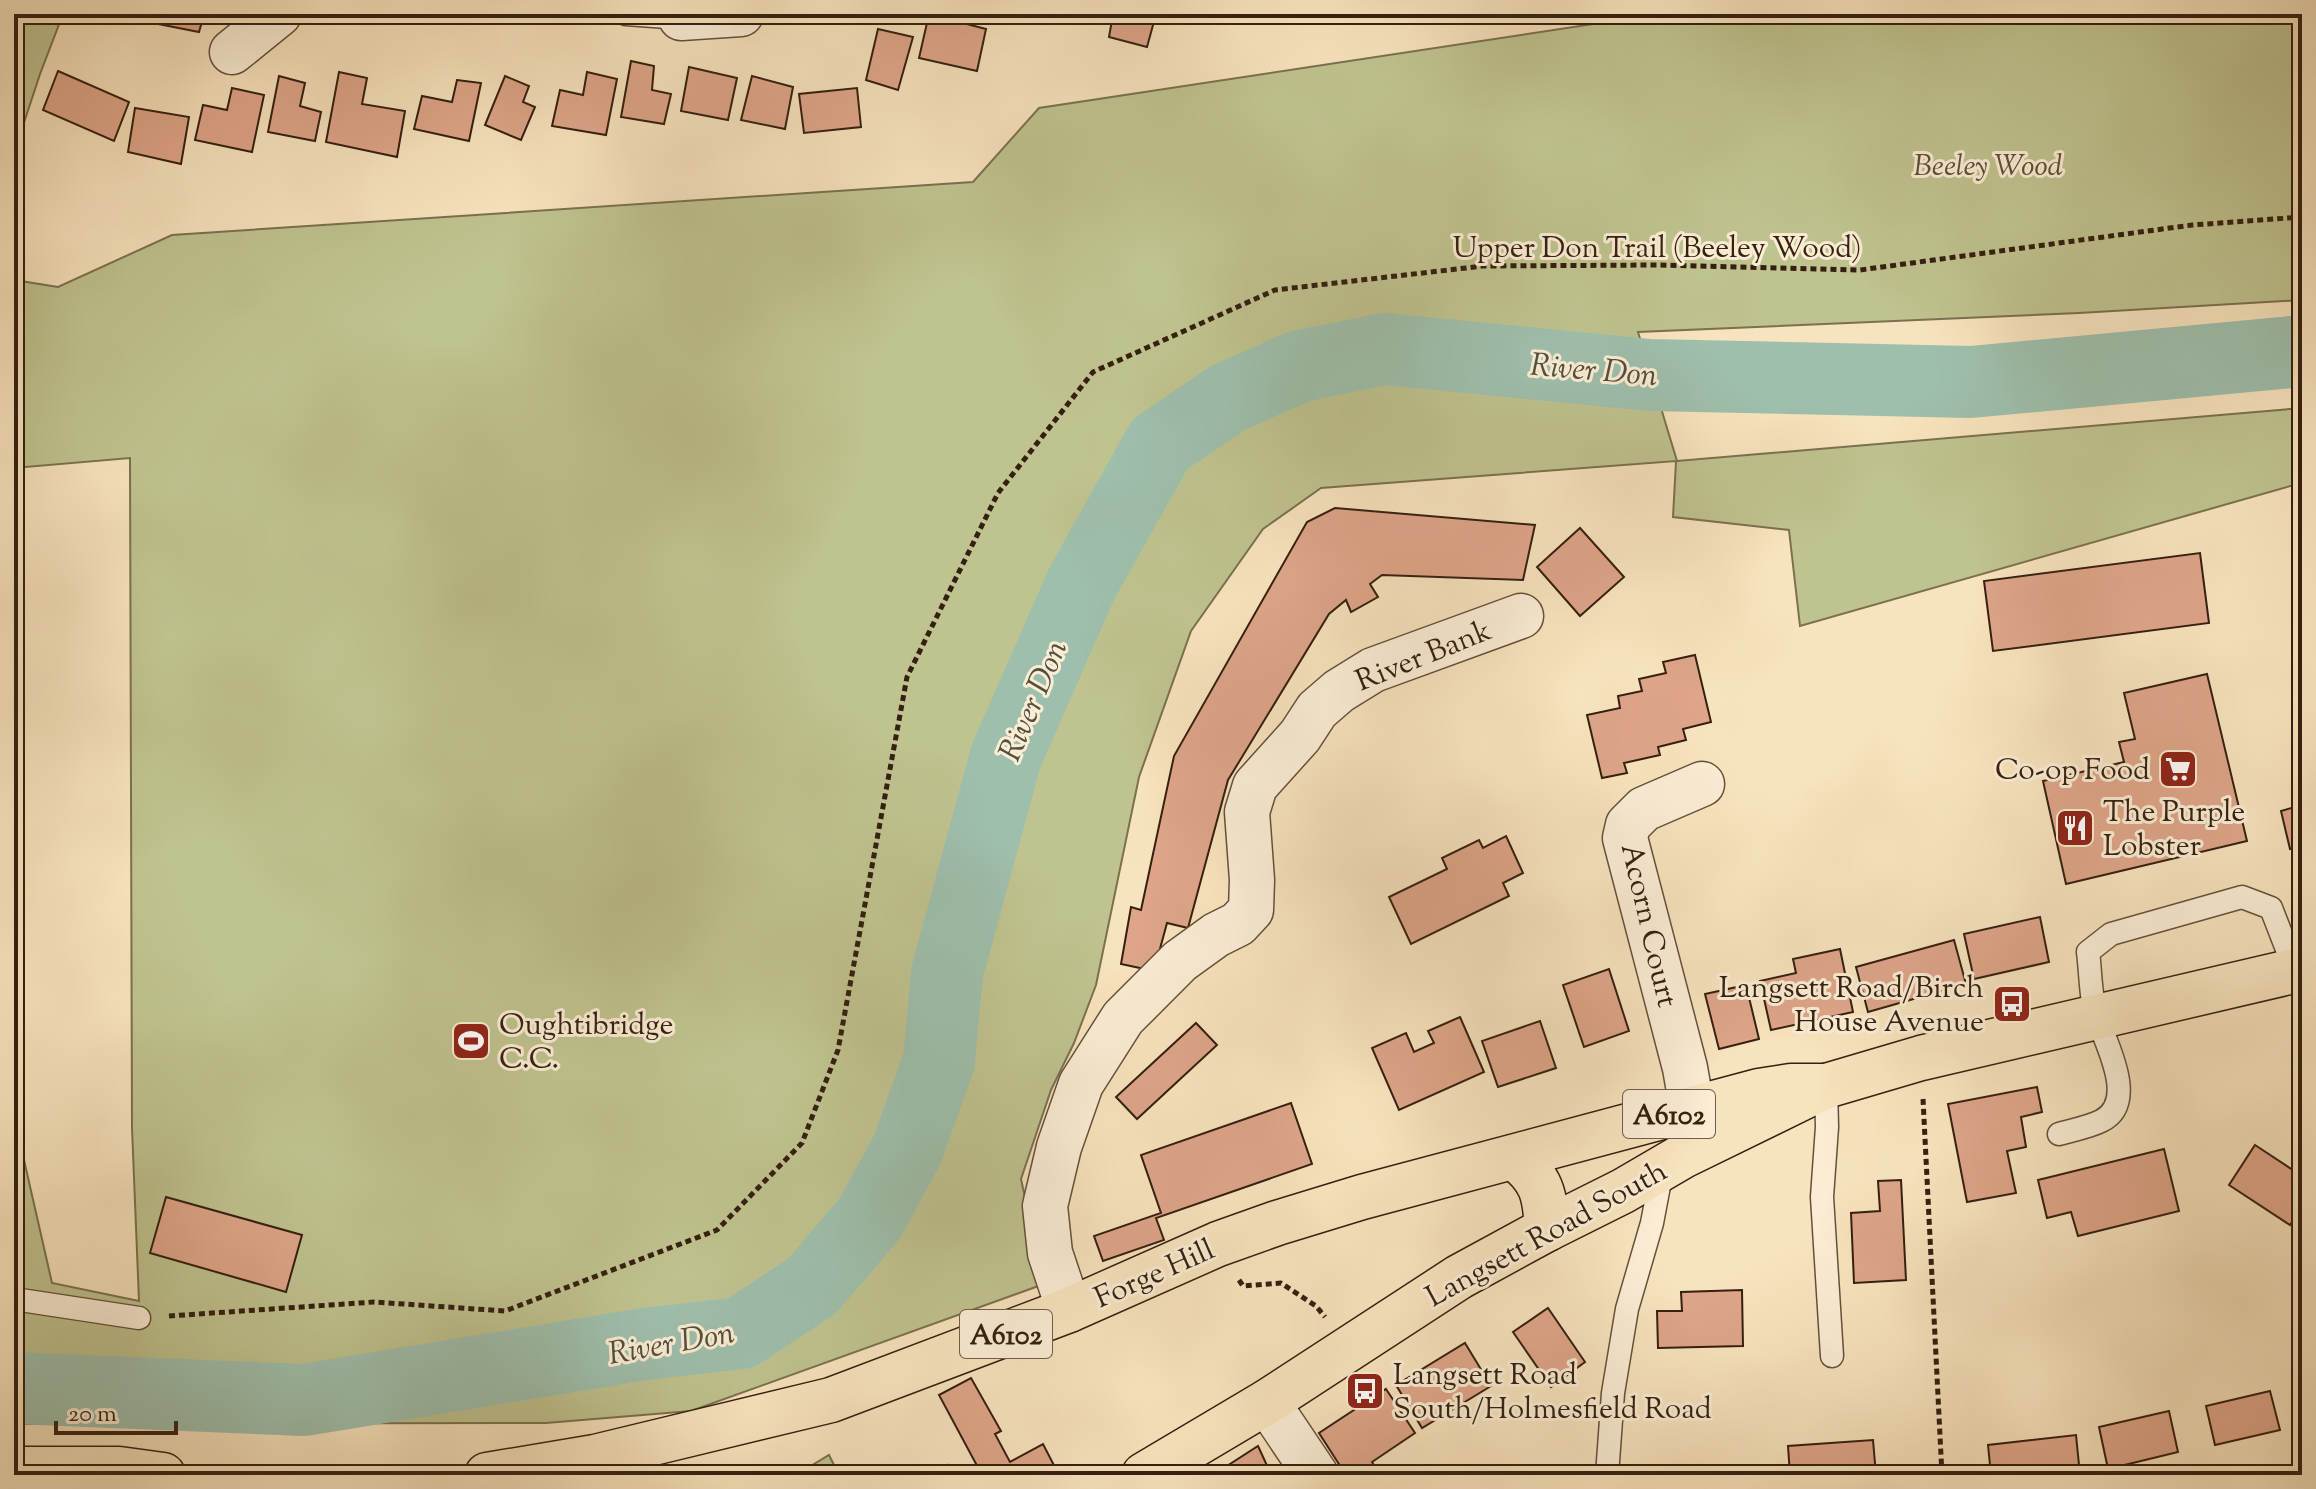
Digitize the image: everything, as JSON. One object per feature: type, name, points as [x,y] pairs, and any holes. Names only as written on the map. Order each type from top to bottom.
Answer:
[{"type":"main road","name":"Langsett Road South","points":[[1144,1475],[1267,1402],[1459,1277],[1662,1168],[1826,1086],[1921,1058],[2299,970]]},
{"type":"main road","name":"Forge Hill","points":[[487,1475],[595,1457],[831,1400],[1069,1310],[1218,1244],[1277,1223],[1362,1197],[1759,1091],[1791,1086],[1826,1086]]},
{"type":"main road","points":[[1514,1157],[1528,1168],[1541,1186],[1547,1229]]},
{"type":"main road","points":[[14,1469],[163,1475]]},
{"type":"street","points":[[232,52],[279,14]]},
{"type":"street","points":[[681,18],[741,14]]},
{"type":"street","name":"River Bank","points":[[1069,1310],[1050,1253],[1045,1206],[1059,1147],[1076,1097],[1123,1018],[1180,961],[1216,935],[1238,924],[1251,910],[1247,812],[1255,786],[1300,736],[1317,710],[1339,691],[1373,670],[1521,616]]},
{"type":"street","name":"Acorn Court","points":[[1692,1108],[1685,1068],[1625,838],[1628,825],[1644,809],[1702,784]]},
{"type":"street","points":[[1267,1402],[1316,1475]]},
{"type":"lane","points":[[626,14],[681,18]]},
{"type":"lane","points":[[2059,1134],[2103,1121],[2114,1110],[2119,1091],[2117,1069],[2096,1016],[2088,952],[2111,934],[2242,897],[2271,908],[2299,970]]},
{"type":"lane","points":[[1826,1086],[1827,1127],[1822,1197],[1832,1356]]},
{"type":"lane","points":[[1607,1475],[1613,1393],[1627,1309],[1652,1223],[1662,1168]]},
{"type":"lane","points":[[14,1299],[139,1318]]},
{"type":"path","name":"Upper Don Trail (Beeley Wood)","points":[[139,1318],[374,1302],[505,1311],[717,1230],[802,1143],[838,1050],[907,677],[998,493],[1093,372],[1275,290],[1483,266],[1657,265],[1860,270],[2192,225],[2302,217]]},
{"type":"path","points":[[1921,1058],[1942,1475]]},
{"type":"path","points":[[1218,1244],[1243,1286],[1281,1283],[1316,1306],[1352,1348]]},
{"type":"green space","points":[[14,14],[63,14],[14,153]]},
{"type":"green space","name":"Beeley Wood","points":[[1659,14],[2302,14],[2302,300],[1638,332],[1677,461],[2302,408],[2302,487],[2301,483],[1800,626],[1789,530],[1673,517],[1676,461],[1321,488],[1263,529],[1191,631],[1139,777],[1096,985],[1074,1043],[1051,1090],[1021,1179],[1044,1284],[691,1411],[546,1423],[14,1424],[14,1138],[19,1138],[52,1283],[139,1301],[132,1128],[130,458],[14,468],[14,280],[58,287],[172,235],[973,182],[1039,108]]},
{"type":"green space","points":[[829,1455],[839,1475],[796,1475]]},
{"type":"building","points":[[156,14],[204,14],[199,32],[153,23]]},
{"type":"building","points":[[929,14],[965,14],[963,23],[986,29],[977,71],[919,58]]},
{"type":"building","points":[[1085,14],[1156,14],[1147,47],[1109,37],[1112,20]]},
{"type":"building","points":[[878,29],[913,37],[898,90],[866,80]]},
{"type":"building","points":[[631,61],[654,66],[652,90],[671,94],[664,124],[621,117]]},
{"type":"building","points":[[689,67],[737,78],[728,120],[681,111]]},
{"type":"building","points":[[58,71],[129,102],[114,141],[43,110]]},
{"type":"building","points":[[339,72],[367,78],[362,104],[405,111],[397,157],[326,142]]},
{"type":"building","points":[[587,72],[617,79],[606,135],[552,126],[560,90],[583,95]]},
{"type":"building","points":[[279,76],[305,83],[300,106],[321,112],[315,141],[268,132]]},
{"type":"building","points":[[505,76],[529,86],[523,102],[535,107],[521,140],[485,125]]},
{"type":"building","points":[[752,76],[793,87],[785,129],[741,120]]},
{"type":"building","points":[[457,80],[481,83],[469,141],[414,129],[422,96],[452,102]]},
{"type":"building","points":[[232,88],[264,95],[252,152],[195,140],[203,105],[227,110]]},
{"type":"building","points":[[857,88],[861,127],[804,133],[799,94]]},
{"type":"building","points":[[135,108],[189,117],[181,164],[128,152]]},
{"type":"building","points":[[1335,508],[1535,525],[1523,580],[1382,575],[1370,584],[1378,597],[1351,612],[1346,600],[1329,614],[1228,780],[1188,928],[1167,923],[1154,971],[1121,964],[1131,907],[1141,910],[1174,756],[1307,522]]},
{"type":"building","points":[[1580,528],[1624,577],[1580,616],[1537,567]]},
{"type":"building","points":[[2200,553],[2209,623],[1993,651],[1984,581]]},
{"type":"building","points":[[1695,655],[1711,722],[1683,729],[1686,740],[1658,747],[1660,755],[1624,763],[1627,773],[1602,778],[1587,715],[1620,708],[1618,696],[1642,691],[1639,679],[1666,673],[1663,662]]},
{"type":"building","points":[[2207,674],[2247,841],[2066,884],[2043,781],[2124,762],[2119,742],[2135,739],[2124,693]]},
{"type":"building","points":[[2302,805],[2302,846],[2290,849],[2281,811]]},
{"type":"building","points":[[1506,836],[1523,873],[1503,883],[1509,896],[1411,944],[1389,897],[1447,869],[1442,858],[1479,840],[1483,848]]},
{"type":"building","points":[[2040,917],[2049,962],[1974,979],[1964,934]]},
{"type":"building","points":[[1954,940],[1966,984],[1868,1012],[1856,967]]},
{"type":"building","points":[[1840,949],[1853,1012],[1771,1030],[1760,981],[1796,973],[1793,959]]},
{"type":"building","points":[[1609,969],[1629,1031],[1584,1047],[1563,985]]},
{"type":"building","points":[[1746,985],[1759,1039],[1719,1049],[1705,994]]},
{"type":"building","points":[[1460,1017],[1484,1072],[1399,1110],[1372,1048],[1406,1033],[1414,1052],[1434,1043],[1428,1031]]},
{"type":"building","points":[[1540,1021],[1556,1068],[1498,1087],[1482,1041]]},
{"type":"building","points":[[1196,1023],[1217,1045],[1137,1119],[1116,1097]]},
{"type":"building","points":[[14,1056],[20,1056],[23,1111],[14,1111]]},
{"type":"building","points":[[2037,1087],[2042,1112],[2021,1117],[2026,1147],[2007,1151],[2016,1193],[1967,1202],[1948,1104]]},
{"type":"building","points":[[1291,1103],[1312,1164],[1156,1218],[1164,1240],[1103,1261],[1094,1236],[1161,1213],[1141,1155]]},
{"type":"building","points":[[2255,1145],[2302,1176],[2302,1207],[2290,1225],[2229,1185]]},
{"type":"building","points":[[2164,1149],[2179,1211],[2078,1236],[2071,1212],[2047,1218],[2038,1180]]},
{"type":"building","points":[[1901,1180],[1906,1280],[1854,1283],[1851,1213],[1880,1211],[1878,1181]]},
{"type":"building","points":[[166,1197],[302,1235],[286,1292],[150,1253]]},
{"type":"building","points":[[1742,1290],[1743,1346],[1658,1348],[1657,1311],[1682,1311],[1681,1292]]},
{"type":"building","points":[[1548,1308],[1585,1362],[1551,1387],[1513,1332]]},
{"type":"building","points":[[1465,1343],[1491,1386],[1422,1428],[1396,1385]]},
{"type":"building","points":[[971,1378],[1001,1431],[995,1434],[1010,1462],[1043,1444],[1059,1475],[982,1475],[939,1395]]},
{"type":"building","points":[[1386,1389],[1415,1433],[1372,1462],[1380,1475],[1346,1475],[1319,1433]]},
{"type":"building","points":[[2270,1391],[2280,1430],[2215,1445],[2206,1406]]},
{"type":"building","points":[[2169,1411],[2178,1452],[2108,1469],[2099,1427]]},
{"type":"building","points":[[2076,1435],[2080,1475],[1991,1475],[1988,1445]]},
{"type":"building","points":[[1873,1440],[1876,1475],[1790,1475],[1788,1446]]},
{"type":"building","points":[[1258,1446],[1270,1472],[1265,1475],[1217,1475],[1216,1473]]},
{"type":"building","points":[[948,1465],[953,1475],[933,1475],[933,1474]]},
{"type":"building","points":[[976,1465],[982,1475],[959,1475]]},
{"type":"waterway","name":"River Don","points":[[14,1388],[304,1400],[645,1344],[741,1333],[812,1286],[870,1218],[907,1150],[939,1061],[947,973],[1006,756],[1082,583],[1160,444],[1228,398],[1300,366],[1385,349],[1649,375],[1971,382],[2302,351]]},
{"type":"place","name":"Co-op Food","points":[[2178,769]]},
{"type":"place","name":"The Purple Lobster","points":[[2075,828]]},
{"type":"place","name":"Langsett Road/Birch House Avenue","points":[[2012,1004]]},
{"type":"place","name":"Oughtibridge C.C.","points":[[471,1041]]},
{"type":"place","name":"Langsett Road South/Holmesfield Road","points":[[1365,1391]]}]
